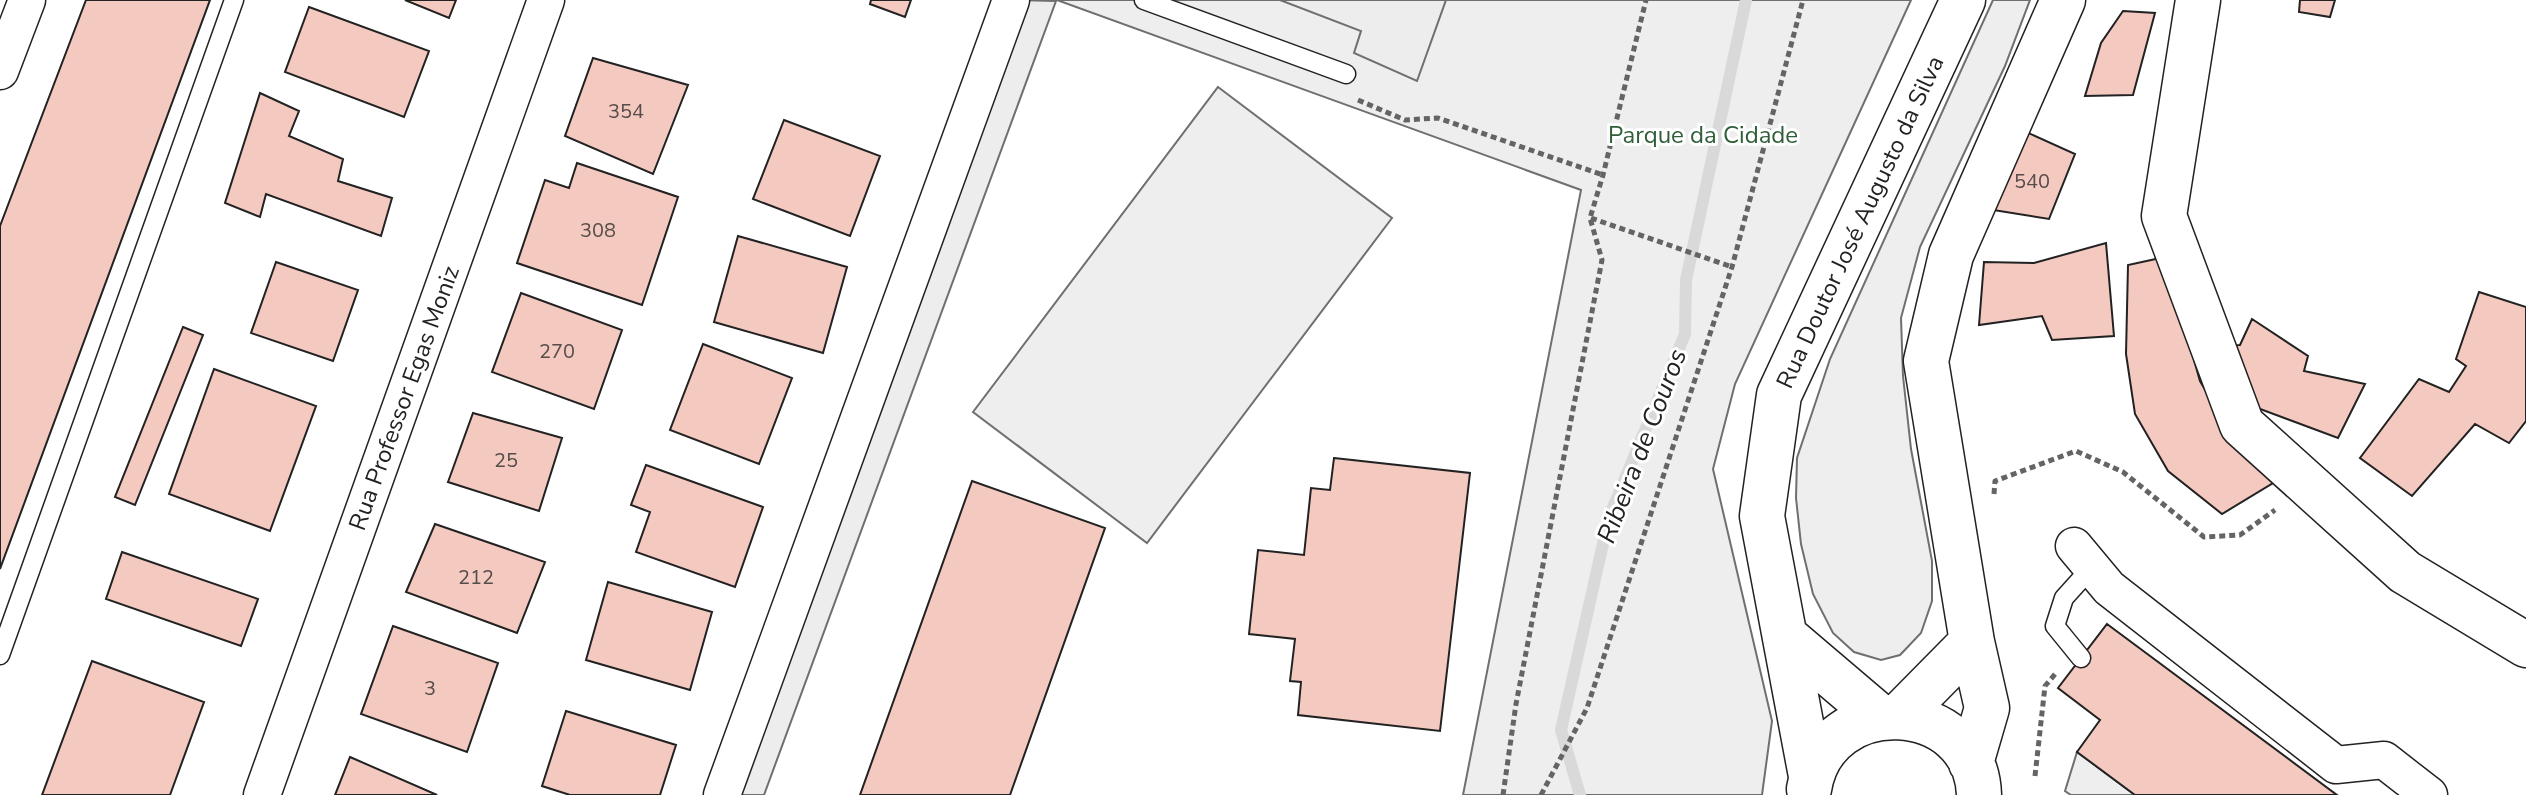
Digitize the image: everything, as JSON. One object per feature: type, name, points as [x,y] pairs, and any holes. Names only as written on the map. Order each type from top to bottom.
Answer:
[{"type":"street","points":[[0,71],[27,0]]},
{"type":"street","name":"Rua Professor Egas Moniz","points":[[262,795],[546,0]]},
{"type":"street","points":[[722,795],[1011,0]]},
{"type":"street","name":"Rua Doutor José Augusto da Silva","points":[[1810,785],[1762,516],[1779,395],[1963,0]]},
{"type":"street","points":[[1981,785],[1987,708],[1972,642],[1926,361],[1951,255],[2063,0]]},
{"type":"street","points":[[2198,0],[2164,216],[2242,425],[2405,572],[2526,645]]},
{"type":"street","points":[[2083,557],[2109,588],[2336,765],[2384,760],[2429,795]]},
{"type":"street","points":[[1786,637],[1890,717]]},
{"type":"street","points":[[1890,717],[1972,642]]},
{"type":"street","points":[[1810,785],[1822,754],[1837,737],[1858,724],[1890,717],[1920,720],[1941,730],[1958,744],[1981,785]]},
{"type":"lane","points":[[0,655],[234,0]]},
{"type":"lane","points":[[1144,0],[1346,74]]},
{"type":"lane","points":[[2078,654],[2055,626],[2083,557]]},
{"type":"path","points":[[1503,795],[1516,704],[1602,260],[1590,218],[1646,0]]},
{"type":"path","points":[[1542,794],[1587,708],[1732,267],[1803,0]]},
{"type":"path","points":[[1356,100],[1405,120],[1438,118],[1603,175]]},
{"type":"path","points":[[1590,218],[1732,267]]},
{"type":"path","points":[[1994,506],[1995,481],[2076,451],[2123,472],[2204,537],[2240,535],[2309,486]]},
{"type":"path","points":[[2035,776],[2045,686],[2078,654]]},
{"type":"green space","name":"Parque da Cidade","points":[[1057,0],[1911,0],[1735,384],[1713,469],[1772,721],[1762,795],[1463,795],[1581,190]]},
{"type":"green space","points":[[1993,0],[2030,0],[2005,66],[1920,247],[1901,318],[1903,376],[1911,449],[1932,561],[1932,601],[1921,633],[1900,655],[1881,660],[1854,652],[1833,633],[1813,594],[1801,544],[1796,498],[1797,458],[1830,359]]},
{"type":"green space","points":[[1218,87],[1392,218],[1147,543],[973,412]]},
{"type":"green space","points":[[2077,752],[2135,795],[2071,795],[2065,791]]},
{"type":"shaded area","points":[[1011,0],[1056,1],[764,795],[722,795]]},
{"type":"shaded area","points":[[1280,0],[1446,0],[1417,81],[1354,53],[1361,31]]},
{"type":"building","points":[[86,0],[210,0],[0,569],[0,226]]},
{"type":"building","points":[[405,0],[456,0],[449,18]]},
{"type":"building","points":[[871,0],[911,0],[905,17],[870,4]]},
{"type":"building","points":[[2300,0],[2335,0],[2330,17],[2299,12]]},
{"type":"building","points":[[309,7],[429,51],[404,117],[285,72]]},
{"type":"building","points":[[2123,11],[2155,13],[2133,95],[2085,96],[2101,43]]},
{"type":"building","points":[[593,58],[688,85],[653,174],[565,136]]},
{"type":"building","points":[[260,93],[299,111],[289,136],[343,159],[338,181],[392,198],[381,236],[266,194],[260,217],[225,203]]},
{"type":"building","points":[[784,120],[880,156],[850,236],[753,199]]},
{"type":"building","points":[[2024,131],[2075,154],[2049,219],[1987,209]]},
{"type":"building","points":[[577,163],[678,197],[642,305],[517,263],[545,180],[569,188]]},
{"type":"building","points":[[738,236],[847,267],[823,353],[714,322]]},
{"type":"building","points":[[2106,243],[2114,336],[2052,340],[2042,316],[1979,325],[1984,262],[2034,263]]},
{"type":"building","points":[[2165,257],[2200,381],[2231,434],[2278,480],[2222,514],[2168,471],[2135,414],[2126,354],[2128,265]]},
{"type":"building","points":[[276,262],[358,290],[333,361],[251,333]]},
{"type":"building","points":[[2479,292],[2526,307],[2526,421],[2509,443],[2475,424],[2412,496],[2360,458],[2419,379],[2449,392],[2466,366],[2456,359]]},
{"type":"building","points":[[521,293],[622,330],[594,409],[492,372]]},
{"type":"building","points":[[2252,319],[2308,356],[2304,371],[2365,384],[2338,438],[2252,406],[2223,346],[2240,345]]},
{"type":"building","points":[[183,327],[203,335],[135,505],[115,497]]},
{"type":"building","points":[[703,344],[792,378],[759,464],[670,430]]},
{"type":"building","points":[[214,369],[316,406],[270,531],[169,494]]},
{"type":"building","points":[[473,413],[562,438],[539,511],[448,482]]},
{"type":"building","points":[[1334,458],[1470,473],[1440,731],[1298,715],[1301,682],[1290,681],[1295,639],[1249,634],[1258,550],[1304,555],[1311,488],[1330,490]]},
{"type":"building","points":[[646,465],[763,507],[735,587],[636,552],[650,512],[631,505]]},
{"type":"building","points":[[972,481],[1105,528],[1010,795],[860,795]]},
{"type":"building","points":[[435,524],[545,562],[517,633],[406,592]]},
{"type":"building","points":[[122,552],[258,599],[241,646],[106,599]]},
{"type":"building","points":[[608,582],[712,612],[690,690],[586,660]]},
{"type":"building","points":[[2107,624],[2337,795],[2135,795],[2077,752],[2100,720],[2058,688]]},
{"type":"building","points":[[393,626],[498,663],[467,752],[361,714]]},
{"type":"building","points":[[92,661],[204,702],[170,795],[42,795]]},
{"type":"building","points":[[566,711],[676,745],[660,795],[570,795],[542,786]]},
{"type":"building","points":[[350,757],[437,795],[335,795]]},
{"type":"waterway","name":"Ribeira de Couros","points":[[1580,795],[1561,730],[1609,517],[1685,334],[1686,280],[1746,0]]}]
